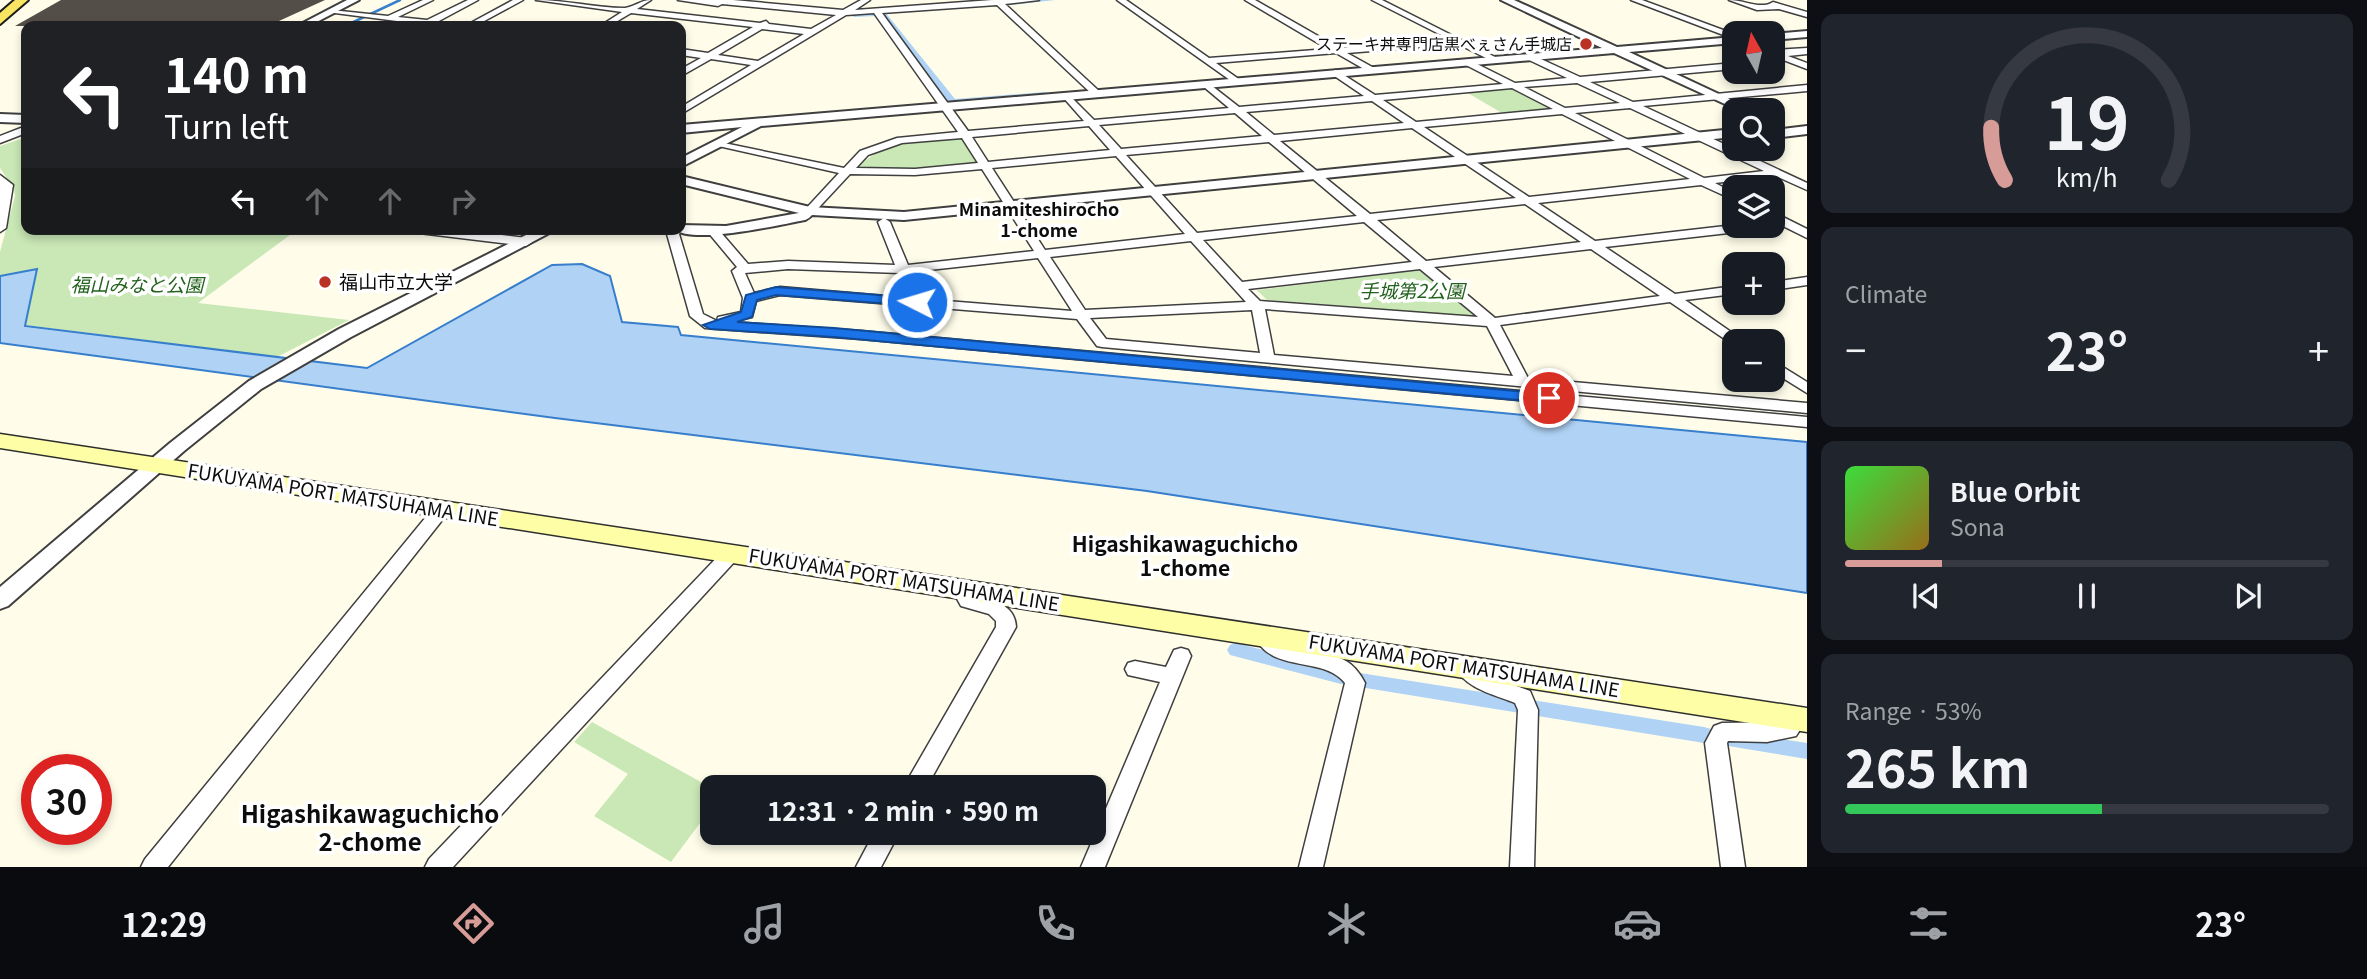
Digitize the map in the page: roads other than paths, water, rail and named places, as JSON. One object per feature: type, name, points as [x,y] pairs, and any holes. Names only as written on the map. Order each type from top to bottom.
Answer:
[{"type":"main road","points":[[0,10],[11,0]]},
{"type":"main road","points":[[0,20],[22,0]]},
{"type":"main road","name":"FUKUYAMA PORT MATSUHAMA LINE","points":[[0,441],[1802,719]]},
{"type":"street","points":[[312,21],[354,0]]},
{"type":"street","points":[[366,18],[405,0]]},
{"type":"street","points":[[387,19],[429,0]]},
{"type":"street","points":[[432,21],[474,0]]},
{"type":"street","points":[[479,21],[519,0]]},
{"type":"street","points":[[540,0],[764,24],[812,32]]},
{"type":"street","points":[[612,21],[647,0]]},
{"type":"street","points":[[682,0],[842,15],[1035,0]]},
{"type":"street","points":[[709,0],[789,10]]},
{"type":"street","points":[[686,70],[805,0]]},
{"type":"street","points":[[686,105],[761,64],[866,0]]},
{"type":"street","points":[[1121,0],[1237,82]]},
{"type":"street","points":[[1249,0],[1371,70]]},
{"type":"street","points":[[1376,0],[1497,60]]},
{"type":"street","points":[[1506,0],[1722,99]]},
{"type":"street","points":[[1635,0],[1722,34]]},
{"type":"street","points":[[1733,0],[1757,8],[1781,6]]},
{"type":"street","points":[[1762,0],[1807,15]]},
{"type":"street","points":[[997,1],[1097,93]]},
{"type":"street","points":[[331,12],[408,21]]},
{"type":"street","points":[[877,12],[947,106],[1041,254],[1102,343],[1807,408]]},
{"type":"street","points":[[1785,36],[1807,34]]},
{"type":"street","points":[[686,129],[1722,40]]},
{"type":"street","points":[[1209,61],[1460,41]]},
{"type":"street","points":[[1785,55],[1807,51]]},
{"type":"street","points":[[686,53],[761,64]]},
{"type":"street","points":[[1530,57],[1807,187]]},
{"type":"street","points":[[1785,59],[1807,66]]},
{"type":"street","points":[[1469,63],[1722,191]]},
{"type":"street","points":[[686,229],[713,231],[790,221],[807,214],[844,171],[864,153],[891,142],[1722,67]]},
{"type":"street","points":[[1336,73],[1722,331]]},
{"type":"street","points":[[1207,85],[1492,321],[1523,382]]},
{"type":"street","points":[[719,145],[844,171],[915,172],[1807,88]]},
{"type":"street","points":[[1067,96],[1255,304],[1259,310],[1268,358]]},
{"type":"street","points":[[0,118],[21,120]]},
{"type":"street","points":[[686,161],[756,123]]},
{"type":"street","points":[[0,124],[21,126]]},
{"type":"street","points":[[0,138],[21,129]]},
{"type":"street","points":[[686,189],[773,211],[884,222],[1722,137]]},
{"type":"street","points":[[710,325],[747,314],[750,298],[738,271],[745,268],[788,265],[903,269],[1777,173]]},
{"type":"street","points":[[0,178],[7,185],[0,228]]},
{"type":"street","points":[[686,181],[807,214],[904,216],[1013,208]]},
{"type":"street","points":[[1785,221],[1807,220]]},
{"type":"street","points":[[884,222],[917,302]]},
{"type":"street","points":[[1785,224],[1807,233]]},
{"type":"street","points":[[1239,286],[1722,230]]},
{"type":"street","points":[[713,231],[745,268]]},
{"type":"street","points":[[468,235],[526,242]]},
{"type":"street","points":[[0,600],[255,385],[302,356],[539,235]]},
{"type":"street","points":[[673,235],[697,317],[710,325],[854,334],[1807,422]]},
{"type":"street","points":[[1787,284],[1807,281]]},
{"type":"street","points":[[1787,284],[1807,296]]},
{"type":"street","points":[[750,298],[776,291],[1081,315],[1255,304],[1492,321],[1722,292]]},
{"type":"street","points":[[1785,373],[1807,389]]},
{"type":"street","points":[[153,867],[441,510]]},
{"type":"street","points":[[437,867],[731,554]]},
{"type":"street","points":[[921,775],[1006,627],[1006,618],[995,608],[968,601],[960,588]]},
{"type":"street","points":[[1261,635],[1287,653],[1339,665],[1351,673],[1355,684],[1311,867]]},
{"type":"street","points":[[1464,666],[1480,681],[1523,697],[1528,710],[1522,867]]},
{"type":"street","points":[[1093,867],[1177,667],[1135,669]]},
{"type":"street","points":[[1733,867],[1716,743],[1722,732],[1766,733],[1788,730],[1802,719]]},
{"type":"street","points":[[868,867],[880,845]]},
{"type":"water","points":[[582,264],[610,276],[622,322],[678,327],[681,335],[1807,442],[1807,593],[1147,491],[555,418],[0,343],[0,276],[37,269],[25,326],[367,368],[552,265]]},
{"type":"waterway","points":[[356,21],[400,0]]},
{"type":"waterway","points":[[1002,4],[1052,0]]},
{"type":"waterway","points":[[883,13],[953,102],[1045,95]]},
{"type":"waterway","points":[[854,15],[873,14]]},
{"type":"waterway","points":[[1236,650],[1341,677],[1704,735]]},
{"type":"waterway","points":[[1729,739],[1807,751]]},
{"type":"place","name":"ステーキ丼専門店黒べぇさん手城店","points":[[1586,44]]},
{"type":"place","name":"福山市立大学","points":[[325,282]]},
{"type":"district","name":"Minamiteshirocho 1-chome","points":[[1039,220]]},
{"type":"district","name":"Higashikawaguchicho 1-chome","points":[[1185,557]]},
{"type":"district","name":"Higashikawaguchicho 2-chome","points":[[370,829]]},
{"type":"park label","name":"福山みなと公園","points":[[137,285]]},
{"type":"park label","name":"手城第2公園","points":[[1412,291]]}]
